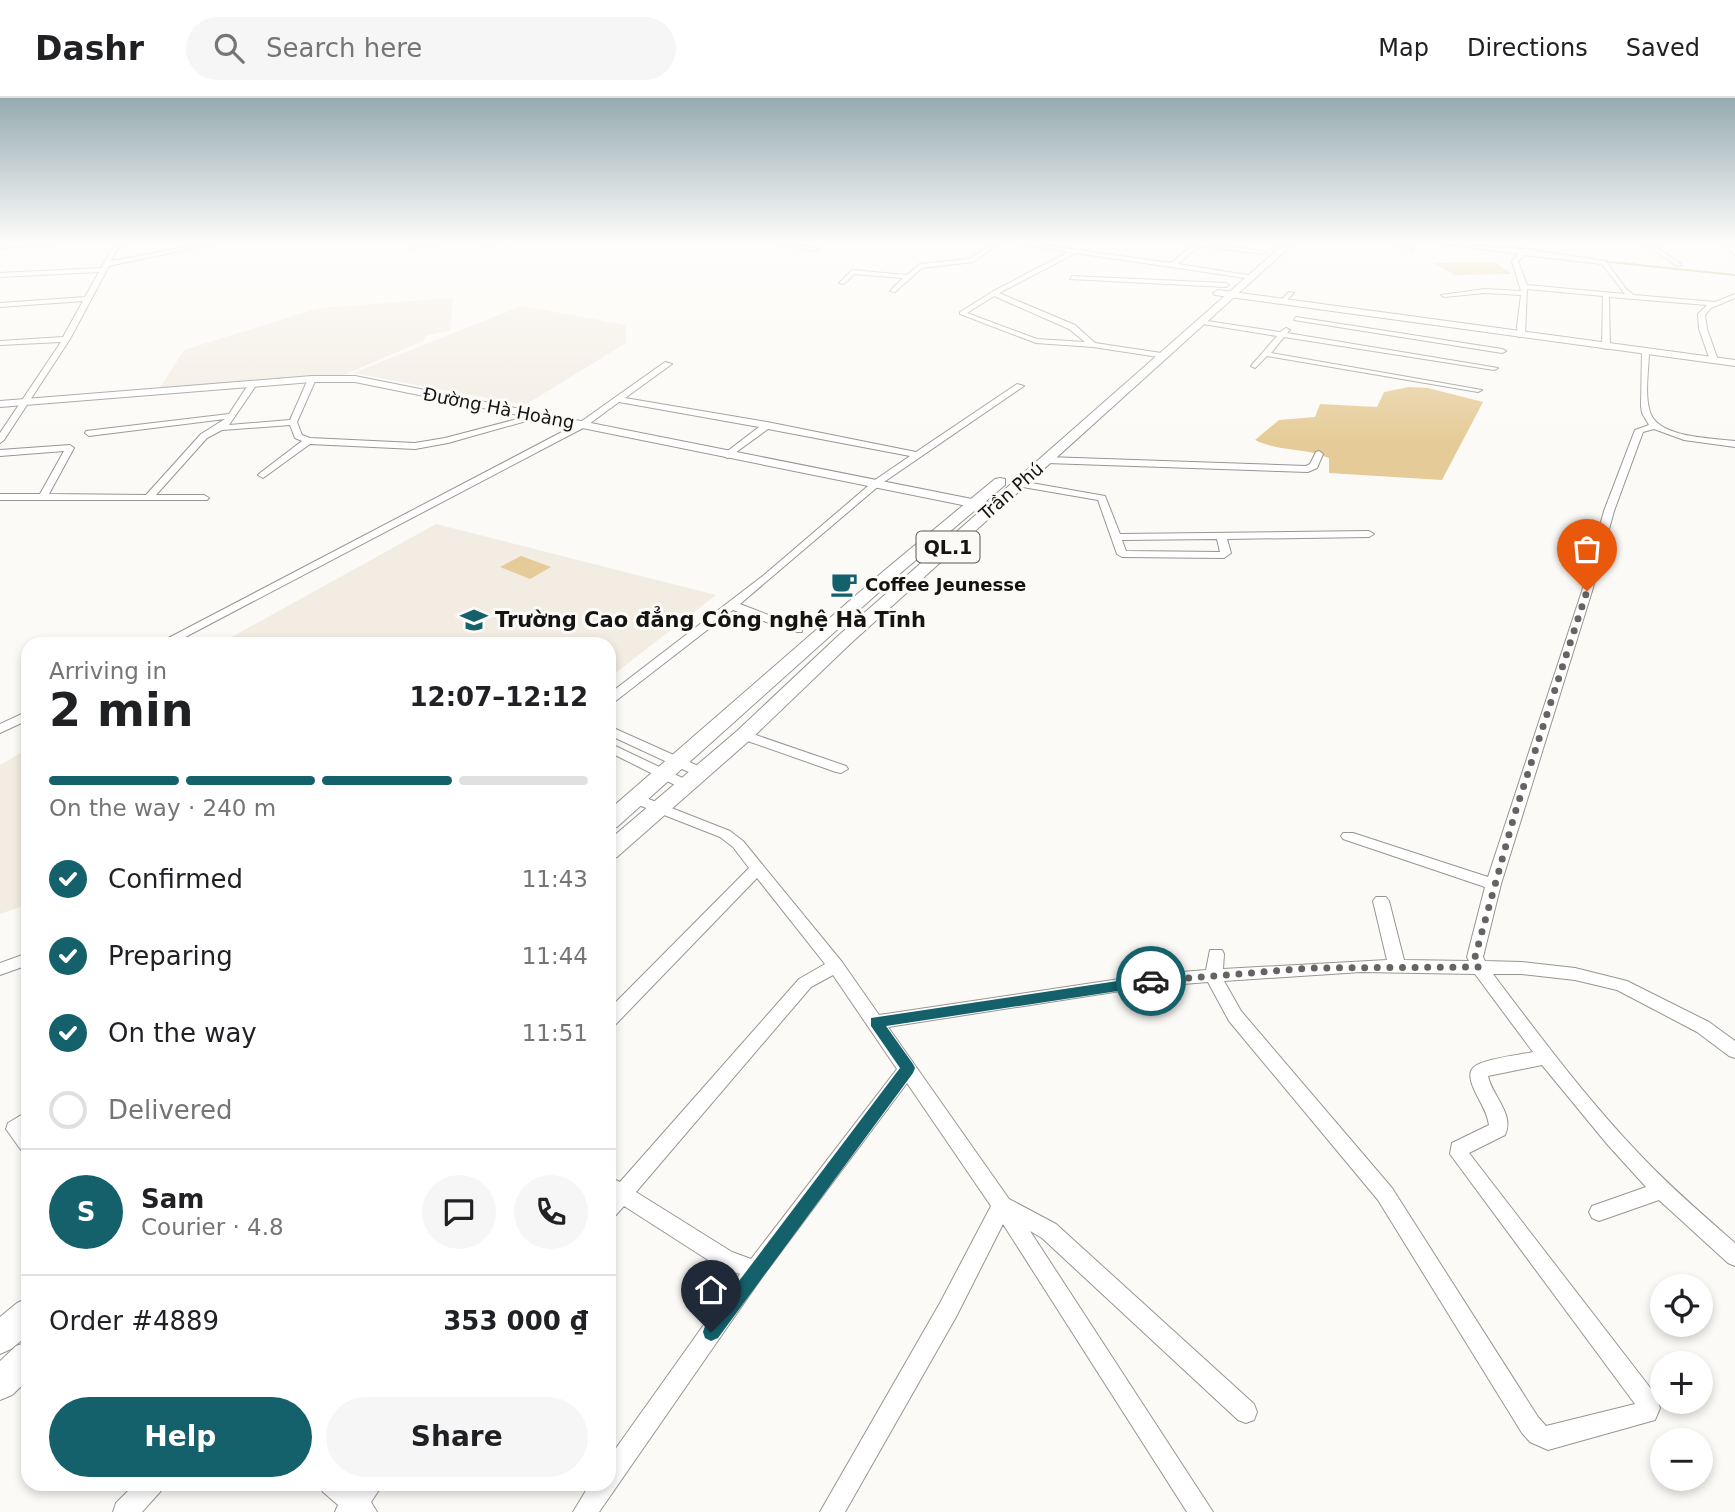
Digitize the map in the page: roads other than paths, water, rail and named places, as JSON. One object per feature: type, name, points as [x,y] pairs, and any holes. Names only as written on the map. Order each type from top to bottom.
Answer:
[{"type":"main road","name":"Trần Phú","points":[[616,816],[974,503],[1203,310]]},
{"type":"main road","name":"Trần Phú","points":[[616,846],[744,735],[810,670],[1166,356],[1213,310]]},
{"type":"main road","points":[[0,1338],[21,1320]]},
{"type":"main road","points":[[0,1383],[21,1364]]},
{"type":"street","points":[[0,440],[82,310]]},
{"type":"street","points":[[966,310],[961,313],[1036,341],[1093,345],[1166,356]]},
{"type":"street","points":[[1033,310],[1072,327],[1093,345]]},
{"type":"street","points":[[1340,310],[1735,363]]},
{"type":"street","points":[[1521,335],[1519,321],[1523,310]]},
{"type":"street","points":[[1606,310],[1606,347]]},
{"type":"street","points":[[1707,310],[1701,314],[1714,360]]},
{"type":"street","points":[[1255,366],[1297,317],[1502,351]]},
{"type":"street","points":[[1203,322],[1494,368]]},
{"type":"street","points":[[0,342],[66,339]]},
{"type":"street","points":[[1645,351],[1646,415],[1653,427]]},
{"type":"street","points":[[1266,354],[1478,390]]},
{"type":"street","points":[[176,637],[582,425],[668,365]]},
{"type":"street","points":[[312,379],[293,422],[298,436],[308,441],[415,446],[445,441],[540,416]]},
{"type":"street","name":"Đường Hà Hoàng","points":[[0,404],[312,379],[355,379],[992,507]]},
{"type":"street","points":[[148,498],[204,436],[220,428],[253,384]]},
{"type":"street","points":[[616,695],[731,606],[878,482],[1020,386]]},
{"type":"street","points":[[621,400],[767,425],[916,455]]},
{"type":"street","points":[[89,433],[231,416]]},
{"type":"street","points":[[220,428],[293,422]]},
{"type":"street","points":[[728,455],[767,425]]},
{"type":"street","points":[[1735,444],[1676,435],[1653,427],[1639,430],[1609,511],[1587,591],[1493,884],[1475,957],[1479,967],[1545,1057],[1662,1190],[1735,1256]]},
{"type":"street","points":[[264,475],[308,441]]},
{"type":"street","points":[[0,453],[69,448],[43,497]]},
{"type":"street","points":[[1047,460],[1308,469],[1314,466],[1319,454]]},
{"type":"street","points":[[1020,484],[1102,498],[1122,554],[1218,556],[1226,553],[1220,536]]},
{"type":"street","points":[[0,496],[204,498]]},
{"type":"street","points":[[1118,537],[1369,534]]},
{"type":"street","points":[[731,606],[798,629]]},
{"type":"street","points":[[0,729],[21,718]]},
{"type":"street","points":[[616,733],[700,772]]},
{"type":"street","points":[[744,735],[841,769]]},
{"type":"street","points":[[616,750],[686,785]]},
{"type":"street","points":[[636,799],[725,834],[738,844],[836,966],[1002,1205],[1201,1512]]},
{"type":"street","points":[[1348,836],[1493,884]]},
{"type":"street","points":[[616,1013],[758,868]]},
{"type":"street","points":[[1381,901],[1397,966]]},
{"type":"street","points":[[1216,954],[1214,977],[1242,1024],[1385,1194],[1530,1425],[1538,1434],[1548,1438],[1647,1412],[1649,1408],[1459,1154],[1459,1149],[1498,1129],[1499,1116],[1479,1080],[1479,1073],[1545,1057]]},
{"type":"street","points":[[0,969],[21,962]]},
{"type":"street","points":[[616,1193],[805,983],[836,966]]},
{"type":"street","points":[[876,1022],[1146,981],[1312,968],[1521,968],[1575,974],[1621,985],[1703,1027],[1735,1051]]},
{"type":"street","points":[[616,1468],[755,1270],[908,1068]]},
{"type":"street","points":[[1599,1212],[1662,1190]]},
{"type":"street","points":[[616,1198],[726,1260],[755,1270]]},
{"type":"street","points":[[1002,1205],[1049,1231],[1246,1412]]},
{"type":"street","points":[[832,1512],[948,1310],[1002,1205]]},
{"type":"street","points":[[125,1512],[145,1491]]},
{"type":"street","points":[[338,1491],[355,1509],[367,1491]]},
{"type":"street","points":[[585,1512],[599,1491]]},
{"type":"place","name":"Coffee Jeunesse","points":[[844,584]]},
{"type":"place","name":"Trường Cao đẳng Công nghệ Hà Tĩnh","points":[[474,620]]}]
